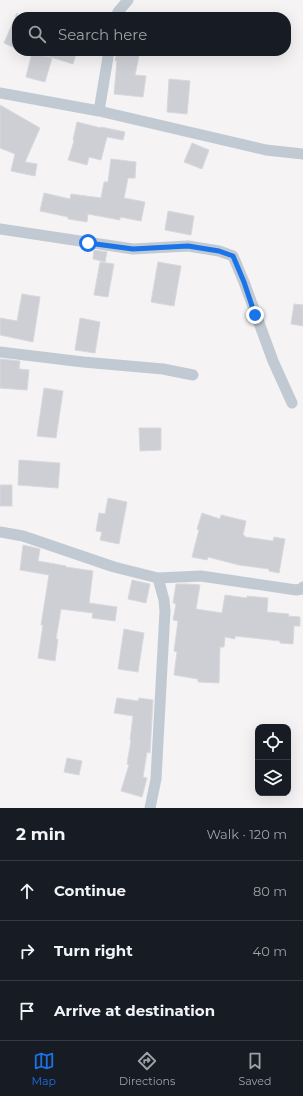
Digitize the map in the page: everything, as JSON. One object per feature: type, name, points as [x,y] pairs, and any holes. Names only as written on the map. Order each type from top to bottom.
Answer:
[{"type":"street","points":[[118,12],[128,0]]},
{"type":"street","points":[[99,110],[108,56]]},
{"type":"street","points":[[0,93],[99,110],[266,150],[303,154]]},
{"type":"street","points":[[0,229],[133,249],[188,246],[219,251],[233,256],[273,361],[292,403]]},
{"type":"street","points":[[0,352],[83,362],[163,369],[193,375]]},
{"type":"street","points":[[0,532],[23,536],[114,567],[158,578],[201,576],[296,590],[303,589]]},
{"type":"street","points":[[150,808],[156,779],[165,611],[164,600],[158,578]]},
{"type":"building","points":[[12,25],[12,47],[4,43]]},
{"type":"building","points":[[31,56],[44,56],[52,58],[45,82],[26,77]]},
{"type":"building","points":[[48,56],[75,56],[73,64]]},
{"type":"building","points":[[116,56],[139,56],[135,75],[146,76],[143,97],[114,94],[117,61],[115,61]]},
{"type":"building","points":[[169,79],[190,81],[187,114],[167,112]]},
{"type":"building","points":[[0,105],[40,128],[25,162],[37,164],[35,176],[11,171],[15,154],[0,148]]},
{"type":"building","points":[[77,122],[125,132],[123,140],[107,137],[101,160],[89,157],[87,165],[68,160],[74,141]]},
{"type":"building","points":[[192,143],[209,150],[202,169],[184,162]]},
{"type":"building","points":[[111,159],[136,162],[135,178],[128,178],[124,198],[145,202],[141,221],[120,217],[120,220],[88,214],[87,222],[68,219],[68,217],[40,211],[44,193],[70,199],[71,194],[101,198],[104,182],[108,182]]},
{"type":"building","points":[[168,211],[194,216],[191,235],[165,230]]},
{"type":"building","points":[[94,250],[107,252],[105,262],[93,259]]},
{"type":"building","points":[[100,262],[114,264],[108,297],[94,295]]},
{"type":"building","points":[[158,262],[181,266],[174,306],[151,302]]},
{"type":"building","points":[[22,294],[40,297],[33,342],[0,335],[0,318],[17,321]]},
{"type":"building","points":[[294,304],[303,305],[303,326],[291,324]]},
{"type":"building","points":[[80,318],[100,322],[95,353],[75,350]]},
{"type":"building","points":[[0,359],[20,361],[19,369],[29,370],[27,390],[0,388]]},
{"type":"building","points":[[44,388],[63,391],[56,438],[37,436]]},
{"type":"building","points":[[139,428],[161,428],[161,450],[140,451]]},
{"type":"building","points":[[19,460],[60,463],[58,488],[18,485]]},
{"type":"building","points":[[0,485],[12,485],[12,506],[0,506]]},
{"type":"building","points":[[108,498],[127,502],[119,544],[100,540],[102,532],[96,531],[99,513],[105,514]]},
{"type":"building","points":[[202,513],[220,519],[221,515],[246,521],[243,535],[245,537],[273,541],[274,537],[285,539],[279,573],[269,571],[269,569],[239,565],[208,557],[207,560],[192,557],[199,530],[197,529]]},
{"type":"building","points":[[23,545],[40,549],[38,561],[93,571],[89,603],[117,607],[115,621],[92,618],[93,613],[61,609],[56,639],[58,639],[55,661],[38,658],[43,625],[41,625],[49,575],[20,570]]},
{"type":"building","points":[[132,580],[150,584],[146,603],[128,599]]},
{"type":"building","points":[[176,584],[200,585],[196,609],[222,613],[225,595],[247,598],[247,596],[268,598],[267,612],[289,614],[288,616],[300,617],[300,626],[294,626],[293,644],[235,636],[235,639],[225,637],[224,647],[220,647],[219,683],[198,682],[198,679],[174,675],[177,652],[174,651],[178,621],[173,620],[176,604],[173,603]]},
{"type":"building","points":[[124,629],[144,633],[138,672],[118,669]]},
{"type":"building","points":[[117,698],[138,701],[139,698],[153,700],[150,753],[147,752],[143,777],[147,778],[142,797],[121,791],[129,765],[127,764],[133,716],[114,713]]},
{"type":"building","points":[[67,758],[82,761],[79,775],[64,772]]},
{"type":"route","points":[[88,243],[133,249],[188,246],[219,251],[233,256],[244,282],[255,315]]}]
